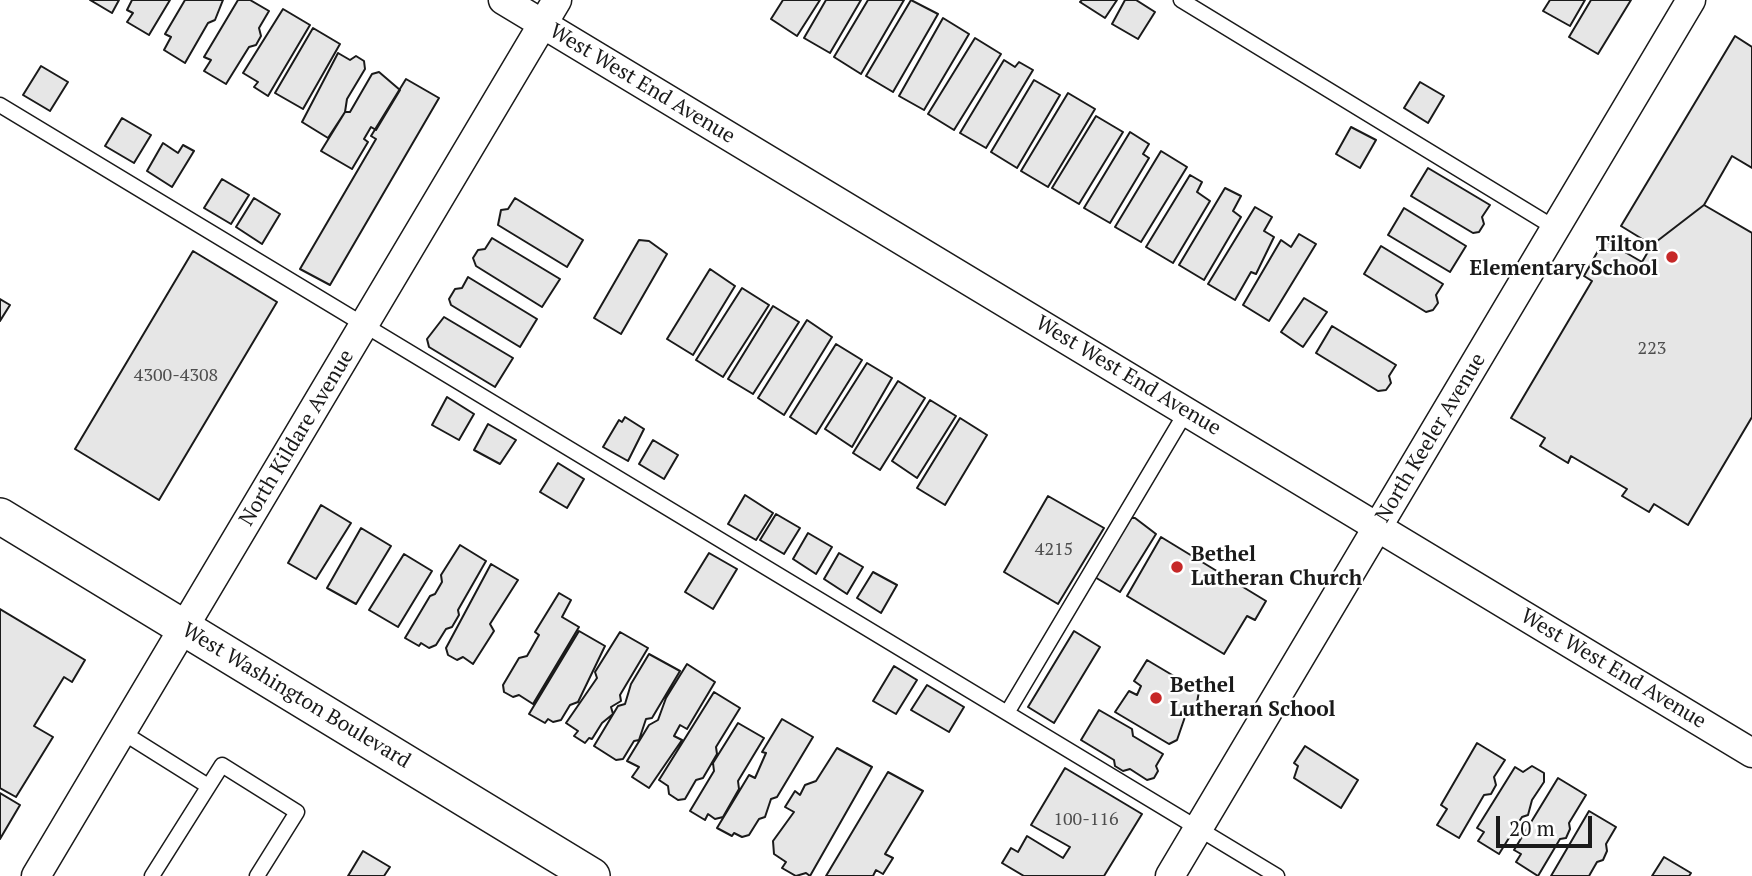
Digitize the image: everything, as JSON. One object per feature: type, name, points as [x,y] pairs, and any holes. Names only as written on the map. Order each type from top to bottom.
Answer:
[{"type":"street","name":"West West End Avenue","points":[[503,0],[550,12],[1186,412],[1752,753]]},
{"type":"street","name":"North Keeler Avenue","points":[[1170,876],[1691,0]]},
{"type":"street","name":"North Kildare Avenue","points":[[36,876],[550,12]]},
{"type":"street","name":"West Washington Boulevard","points":[[0,516],[592,876]]},
{"type":"lane","points":[[1181,0],[1555,228]]},
{"type":"lane","points":[[0,105],[1276,876]]},
{"type":"lane","points":[[1007,713],[1186,412]]},
{"type":"lane","points":[[122,732],[208,786]]},
{"type":"lane","points":[[152,876],[222,765],[297,812],[257,876]]},
{"type":"building","points":[[90,0],[119,0],[112,13]]},
{"type":"building","points":[[132,0],[170,0],[149,35],[127,22],[133,13],[127,10]]},
{"type":"building","points":[[185,0],[223,0],[215,20],[208,23],[185,63],[164,50],[171,37],[165,34]]},
{"type":"building","points":[[238,0],[250,0],[269,11],[259,28],[261,36],[256,45],[249,47],[226,84],[204,71],[211,60],[204,57]]},
{"type":"building","points":[[783,0],[820,0],[797,36],[771,19]]},
{"type":"building","points":[[826,0],[861,0],[830,53],[804,38]]},
{"type":"building","points":[[868,0],[904,0],[861,74],[834,57]]},
{"type":"building","points":[[911,0],[938,14],[893,92],[866,76]]},
{"type":"building","points":[[1117,0],[1105,18],[1080,2]]},
{"type":"building","points":[[1125,0],[1136,0],[1155,12],[1138,39],[1112,24]]},
{"type":"building","points":[[1550,0],[1585,0],[1570,26],[1543,11]]},
{"type":"building","points":[[1591,0],[1631,0],[1598,54],[1569,37]]},
{"type":"building","points":[[283,9],[310,25],[268,96],[254,87],[258,82],[243,73]]},
{"type":"building","points":[[943,18],[969,34],[924,110],[899,96]]},
{"type":"building","points":[[313,28],[340,44],[303,109],[275,93]]},
{"type":"building","points":[[1735,36],[1752,47],[1752,168],[1732,156],[1704,205],[1652,245],[1621,226]]},
{"type":"building","points":[[975,38],[1001,54],[954,130],[928,114]]},
{"type":"building","points":[[338,53],[350,60],[356,56],[364,61],[365,69],[347,99],[345,112],[328,138],[302,122]]},
{"type":"building","points":[[1004,60],[1015,67],[1019,62],[1033,70],[986,148],[960,133]]},
{"type":"building","points":[[41,66],[68,82],[50,111],[23,95]]},
{"type":"building","points":[[379,72],[400,90],[376,130],[371,127],[364,139],[368,142],[352,169],[321,151],[345,112],[350,112],[372,74]]},
{"type":"building","points":[[406,79],[439,98],[330,285],[300,269],[376,139],[371,136]]},
{"type":"building","points":[[1034,80],[1060,95],[1017,168],[991,152]]},
{"type":"building","points":[[1420,82],[1444,96],[1428,123],[1404,108]]},
{"type":"building","points":[[1068,93],[1095,109],[1048,187],[1021,171]]},
{"type":"building","points":[[1096,116],[1123,132],[1079,204],[1052,188]]},
{"type":"building","points":[[122,118],[151,135],[134,163],[105,146]]},
{"type":"building","points":[[1351,127],[1376,140],[1360,168],[1336,154]]},
{"type":"building","points":[[1130,132],[1149,144],[1143,154],[1149,158],[1110,223],[1084,208]]},
{"type":"building","points":[[163,143],[178,153],[183,145],[194,151],[172,187],[147,171]]},
{"type":"building","points":[[1161,151],[1187,167],[1141,242],[1115,227]]},
{"type":"building","points":[[1428,168],[1490,205],[1482,217],[1484,224],[1479,232],[1473,233],[1411,196]]},
{"type":"building","points":[[1190,175],[1202,182],[1197,192],[1210,201],[1173,263],[1146,247]]},
{"type":"building","points":[[222,179],[249,195],[231,224],[204,208]]},
{"type":"building","points":[[1225,188],[1241,196],[1233,211],[1241,217],[1204,280],[1179,265]]},
{"type":"building","points":[[254,198],[280,214],[262,244],[236,227]]},
{"type":"building","points":[[515,198],[583,240],[567,267],[498,225],[501,210],[508,209]]},
{"type":"building","points":[[1704,205],[1752,233],[1752,417],[1688,525],[1654,504],[1649,512],[1622,496],[1627,489],[1571,456],[1568,463],[1540,446],[1545,438],[1511,418],[1592,281],[1584,276],[1604,240],[1642,262],[1652,245]]},
{"type":"building","points":[[1255,207],[1272,217],[1264,231],[1274,237],[1256,274],[1251,272],[1235,300],[1208,284]]},
{"type":"building","points":[[1404,208],[1466,246],[1450,272],[1388,235]]},
{"type":"building","points":[[1299,234],[1316,244],[1269,321],[1243,305],[1281,240],[1291,247]]},
{"type":"building","points":[[492,238],[560,279],[542,307],[476,266],[473,258],[478,250],[485,249]]},
{"type":"building","points":[[639,240],[649,241],[667,254],[621,334],[594,318]]},
{"type":"building","points":[[1381,246],[1443,284],[1436,295],[1438,303],[1433,310],[1426,312],[1364,274]]},
{"type":"building","points":[[193,251],[277,302],[159,500],[75,449]]},
{"type":"building","points":[[710,269],[735,286],[693,355],[667,339]]},
{"type":"building","points":[[468,277],[537,319],[520,347],[451,305],[449,299],[455,289],[462,288]]},
{"type":"building","points":[[742,288],[769,305],[723,377],[696,360]]},
{"type":"building","points":[[1304,298],[1327,312],[1303,347],[1281,332]]},
{"type":"building","points":[[0,299],[10,305],[0,321]]},
{"type":"building","points":[[773,306],[799,322],[753,394],[728,379]]},
{"type":"building","points":[[444,317],[513,358],[495,387],[429,347],[427,339]]},
{"type":"building","points":[[807,320],[832,337],[784,415],[758,398]]},
{"type":"building","points":[[1332,326],[1396,365],[1389,376],[1391,383],[1386,390],[1378,391],[1316,353]]},
{"type":"building","points":[[836,344],[862,360],[816,434],[790,417]]},
{"type":"building","points":[[867,363],[892,378],[852,447],[825,429]]},
{"type":"building","points":[[898,381],[925,398],[880,470],[853,453]]},
{"type":"building","points":[[447,397],[474,414],[459,440],[432,425]]},
{"type":"building","points":[[930,400],[956,416],[917,478],[892,461]]},
{"type":"building","points":[[625,417],[644,429],[628,461],[603,447],[619,420],[622,422]]},
{"type":"building","points":[[960,418],[987,435],[945,505],[917,488]]},
{"type":"building","points":[[488,424],[516,440],[500,464],[474,450]]},
{"type":"building","points":[[653,440],[678,455],[664,479],[639,464]]},
{"type":"building","points":[[558,463],[584,479],[567,508],[540,492]]},
{"type":"building","points":[[745,495],[773,513],[756,540],[728,524]]},
{"type":"building","points":[[1048,496],[1104,528],[1058,604],[1004,572]]},
{"type":"building","points":[[321,505],[351,523],[316,579],[288,563]]},
{"type":"building","points":[[776,514],[800,528],[784,554],[760,540]]},
{"type":"building","points":[[1129,518],[1135,518],[1156,534],[1120,592],[1093,576]]},
{"type":"building","points":[[361,528],[391,546],[356,604],[327,588]]},
{"type":"building","points":[[808,533],[832,547],[816,574],[793,559]]},
{"type":"building","name":"Bethel Lutheran Church","points":[[1161,537],[1266,601],[1255,620],[1247,616],[1224,654],[1127,596]]},
{"type":"building","points":[[460,545],[486,561],[458,610],[459,615],[452,627],[446,629],[436,645],[429,648],[421,643],[419,646],[405,638],[430,596],[435,594],[442,582],[441,575]]},
{"type":"building","points":[[709,553],[737,569],[713,609],[685,592]]},
{"type":"building","points":[[839,553],[863,567],[847,594],[824,579]]},
{"type":"building","points":[[404,554],[432,571],[398,627],[369,610]]},
{"type":"building","points":[[491,564],[518,580],[490,624],[494,631],[473,664],[463,657],[457,660],[448,655],[446,648]]},
{"type":"building","points":[[873,572],[897,585],[881,613],[857,598]]},
{"type":"building","points":[[559,593],[571,600],[562,617],[579,627],[533,704],[519,695],[513,697],[504,692],[503,685],[519,658],[527,656],[539,635],[535,632]]},
{"type":"building","points":[[0,609],[85,660],[72,682],[64,677],[34,726],[53,737],[16,797],[0,788]]},
{"type":"building","points":[[579,631],[605,646],[578,702],[570,705],[561,720],[553,722],[548,719],[545,723],[529,714]]},
{"type":"building","points":[[1074,631],[1100,647],[1054,723],[1028,707]]},
{"type":"building","points":[[620,632],[648,648],[620,695],[621,701],[611,707],[613,714],[602,723],[592,739],[589,738],[585,743],[574,736],[578,731],[566,723],[597,678],[595,672]]},
{"type":"building","points":[[649,654],[680,671],[652,718],[646,719],[639,740],[634,741],[623,759],[616,760],[594,746],[618,706],[625,704],[631,684]]},
{"type":"building","points":[[1147,660],[1199,691],[1196,709],[1187,711],[1177,740],[1169,744],[1115,712],[1129,691],[1137,695],[1141,686],[1134,681]]},
{"type":"building","points":[[687,664],[715,682],[687,729],[680,725],[674,736],[682,740],[649,788],[632,777],[639,767],[627,761],[649,725],[658,720],[666,698]]},
{"type":"building","points":[[894,666],[917,680],[896,714],[873,701]]},
{"type":"building","points":[[927,685],[964,707],[949,732],[911,710]]},
{"type":"building","points":[[714,692],[740,708],[716,747],[717,754],[703,778],[696,780],[685,799],[678,800],[669,794],[668,786],[659,780]]},
{"type":"building","points":[[1099,710],[1132,729],[1133,736],[1163,754],[1156,766],[1158,771],[1154,778],[1147,780],[1130,769],[1123,771],[1115,766],[1114,760],[1081,740]]},
{"type":"building","points":[[782,719],[813,737],[777,797],[771,799],[765,817],[759,819],[749,835],[742,837],[734,833],[732,836],[717,828],[749,775],[755,778],[766,753],[762,752]]},
{"type":"building","points":[[738,723],[764,738],[738,781],[739,789],[723,817],[715,819],[708,814],[705,820],[690,811],[714,771],[713,763]]},
{"type":"building","points":[[1477,743],[1505,760],[1494,777],[1496,785],[1491,794],[1484,795],[1459,838],[1437,825],[1447,809],[1441,805]]},
{"type":"building","points":[[1305,746],[1358,780],[1341,808],[1294,778],[1298,766],[1294,763]]},
{"type":"building","points":[[837,748],[872,767],[810,876],[806,873],[796,876],[782,868],[786,862],[774,854],[773,841],[794,812],[785,807],[795,791],[800,795],[805,785],[816,781]]},
{"type":"building","points":[[1532,766],[1544,773],[1544,782],[1532,800],[1528,815],[1522,817],[1499,854],[1478,841],[1484,832],[1477,828],[1515,767],[1523,772]]},
{"type":"building","points":[[1065,768],[1142,814],[1104,876],[1024,876],[1002,863],[1011,848],[1018,852],[1027,836],[1063,858],[1070,847],[1031,825]]},
{"type":"building","points":[[888,772],[923,791],[885,854],[893,858],[883,874],[876,870],[873,876],[826,876]]},
{"type":"building","points":[[1558,778],[1586,795],[1569,823],[1570,829],[1566,838],[1560,839],[1538,876],[1516,862],[1521,854],[1514,850]]},
{"type":"building","points":[[0,793],[20,805],[0,839]]},
{"type":"building","points":[[1589,811],[1616,827],[1606,844],[1607,851],[1603,860],[1597,862],[1589,876],[1551,876]]},
{"type":"building","points":[[363,851],[390,867],[384,876],[348,876]]},
{"type":"building","points":[[1664,857],[1691,873],[1689,876],[1652,876]]},
{"type":"place","name":"Tilton Elementary School","points":[[1672,257]]},
{"type":"place","name":"Bethel Lutheran Church","points":[[1177,567]]},
{"type":"place","name":"Bethel Lutheran School","points":[[1156,698]]}]
